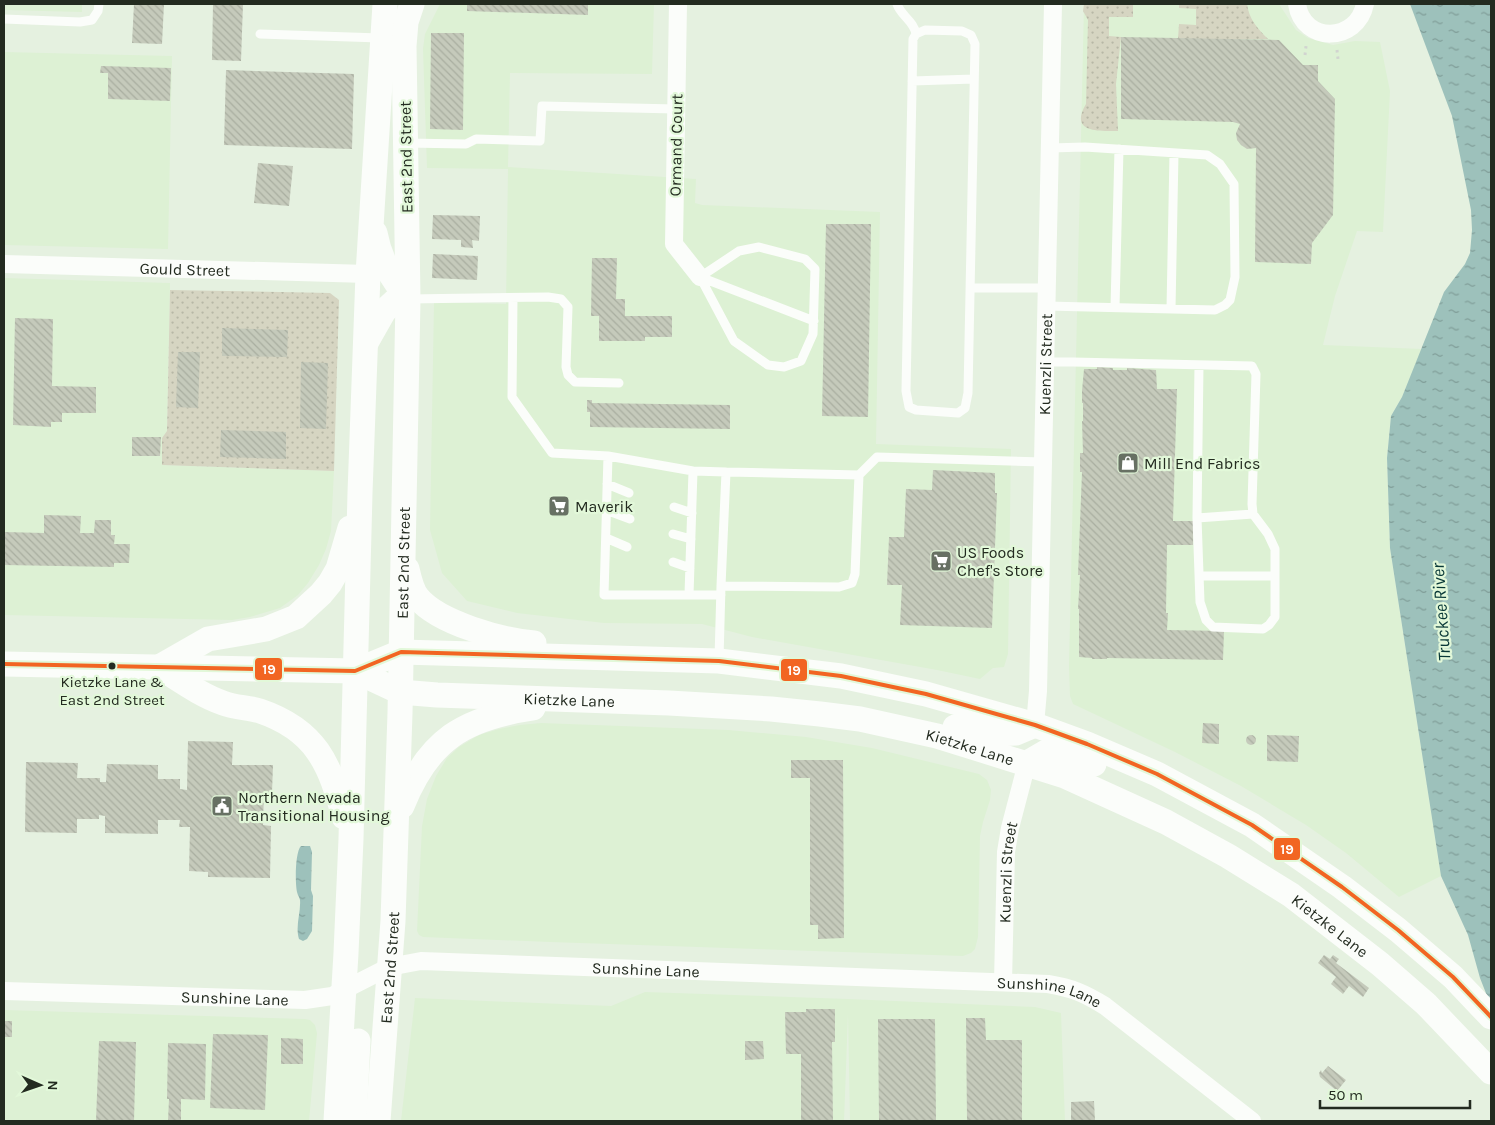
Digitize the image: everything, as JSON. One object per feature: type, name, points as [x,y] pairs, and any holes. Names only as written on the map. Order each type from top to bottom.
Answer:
[{"type":"main road","name":"East 2nd Street","points":[[336,1121],[351,839],[368,274],[386,4]]},
{"type":"main road","name":"East 2nd Street","points":[[378,1121],[389,967],[400,692],[408,299],[404,46],[406,22],[412,4]]},
{"type":"main road","points":[[365,345],[384,311],[395,301],[408,299],[392,278],[378,250],[372,212]]},
{"type":"main road","points":[[351,839],[330,771],[321,754],[309,739],[296,728],[279,718],[259,710],[224,704],[206,696],[159,667],[208,639],[266,629],[296,617],[309,606],[321,594],[338,569],[360,494]]},
{"type":"main road","points":[[403,557],[416,597],[435,613],[482,633],[503,639],[543,644],[620,659]]},
{"type":"main road","name":"Kietzke Lane","points":[[4,664],[355,671],[401,652],[719,662],[840,676],[935,696],[1035,725],[1087,744],[1191,790],[1252,824],[1342,887],[1426,954],[1491,1017]]},
{"type":"main road","name":"Kietzke Lane","points":[[355,671],[400,692],[753,708],[860,719],[937,736],[1027,763],[1095,788],[1166,822],[1262,876],[1291,895],[1349,939],[1426,1004],[1491,1072]]},
{"type":"main road","points":[[396,820],[418,771],[435,749],[454,733],[476,722],[505,714],[590,700]]},
{"type":"main road","points":[[937,736],[943,730],[954,727],[992,734],[1016,733],[1035,725]]},
{"type":"main road","points":[[1027,763],[1046,752],[1068,754],[1119,773],[1135,774],[1145,769]]},
{"type":"main road","points":[[344,990],[357,1008],[359,1019],[354,1121]]},
{"type":"street","name":"Ormand Court","points":[[678,4],[674,244],[700,277]]},
{"type":"street","name":"Kuenzli Street","points":[[1035,725],[1038,691],[1053,4]]},
{"type":"street","points":[[1297,4],[1298,13],[1309,27],[1325,34],[1339,34],[1354,26],[1364,13],[1366,4]]},
{"type":"street","name":"Gould Street","points":[[4,264],[368,274]]},
{"type":"street","name":"Kuenzli Street","points":[[1003,982],[1006,852],[1010,828],[1027,763]]},
{"type":"street","name":"Sunshine Lane","points":[[4,991],[305,1000],[332,996],[389,967],[421,960],[1048,984],[1068,987],[1086,994],[1105,1006],[1252,1121]]},
{"type":"lane","points":[[4,19],[80,22],[92,20],[98,12],[98,4]]},
{"type":"lane","points":[[897,4],[899,10],[915,26],[916,34]]},
{"type":"lane","points":[[925,30],[962,31],[971,35],[975,44],[968,393],[965,408],[958,413],[916,410],[909,407],[906,391],[913,39],[916,34],[925,30]]},
{"type":"lane","points":[[260,34],[383,38]]},
{"type":"lane","points":[[912,81],[974,79]]},
{"type":"lane","points":[[406,143],[466,144],[476,139],[540,141],[542,106],[676,109]]},
{"type":"lane","points":[[1046,306],[1216,310],[1230,300],[1235,277],[1234,184],[1220,164],[1206,154],[1119,149],[1050,148]]},
{"type":"lane","points":[[1114,308],[1119,149]]},
{"type":"lane","points":[[1171,309],[1174,153]]},
{"type":"lane","points":[[759,247],[805,259],[815,269],[814,321],[813,334],[801,361],[784,367],[768,364],[734,341],[700,277],[739,251],[759,247]]},
{"type":"lane","points":[[700,277],[814,321]]},
{"type":"lane","points":[[970,288],[1047,288]]},
{"type":"lane","points":[[408,299],[548,297],[561,299],[568,307],[566,367],[568,375],[575,382],[619,383]]},
{"type":"lane","points":[[513,298],[512,396],[552,453],[608,456],[693,471],[859,475]]},
{"type":"lane","points":[[1045,362],[1252,366],[1256,374],[1252,504],[1254,514],[1268,534],[1275,549],[1275,617],[1263,629],[1213,627],[1206,620],[1200,602],[1198,518],[1200,365]]},
{"type":"lane","points":[[608,456],[604,595],[689,595],[721,591],[839,587],[852,583],[855,574],[859,475],[877,457],[1043,462]]},
{"type":"lane","points":[[689,595],[693,471]]},
{"type":"lane","points":[[719,662],[726,472]]},
{"type":"lane","points":[[607,484],[629,492]]},
{"type":"lane","points":[[674,507],[692,513]]},
{"type":"lane","points":[[606,510],[630,519]]},
{"type":"lane","points":[[1198,518],[1254,514]]},
{"type":"lane","points":[[673,534],[691,539]]},
{"type":"lane","points":[[606,538],[627,547]]},
{"type":"lane","points":[[673,562],[690,568]]},
{"type":"lane","points":[[1200,576],[1274,576]]},
{"type":"shaded area","points":[[4,4],[82,4],[82,12],[4,10]]},
{"type":"shaded area","points":[[440,4],[654,4],[652,74],[510,73],[508,167],[696,179],[695,203],[702,205],[880,212],[876,444],[1011,449],[1008,654],[1004,667],[993,668],[980,679],[752,637],[702,624],[604,623],[517,613],[467,601],[442,573],[430,530],[434,302],[506,304],[508,169],[427,168],[423,49],[425,34]]},
{"type":"shaded area","points":[[1084,4],[1279,4],[1296,30],[1308,38],[1333,45],[1355,41],[1380,42],[1390,91],[1383,232],[1357,231],[1335,296],[1323,345],[1422,349],[1402,397],[1391,416],[1387,458],[1390,548],[1441,876],[1399,897],[1346,853],[1306,825],[1241,786],[1175,752],[1073,704],[1070,696],[1069,666]]},
{"type":"shaded area","points":[[1084,4],[1133,4],[1133,17],[1109,17],[1109,36],[1121,37],[1116,84],[1118,131],[1102,131],[1088,128],[1083,125],[1081,120],[1086,104],[1088,20],[1083,11]]},
{"type":"shaded area","points":[[1179,4],[1247,4],[1254,23],[1268,39],[1178,39],[1179,24],[1196,25],[1196,9],[1179,8]]},
{"type":"shaded area","points":[[4,52],[172,56],[168,249],[4,245]]},
{"type":"shaded area","points":[[4,278],[170,283],[167,432],[162,438],[162,465],[334,471],[331,531],[326,549],[319,565],[298,595],[280,608],[232,620],[4,615]]},
{"type":"shaded area","points":[[170,290],[330,293],[339,300],[334,471],[162,465],[162,438],[167,431]]},
{"type":"shaded area","points":[[541,723],[728,730],[806,737],[872,748],[979,774],[987,780],[991,790],[980,836],[978,937],[975,949],[963,956],[550,942],[423,937],[419,935],[417,931],[422,826],[427,799],[436,776],[447,758],[459,747],[479,735],[499,729]]},
{"type":"shaded area","points":[[645,992],[1035,1007],[1061,1013],[1065,1121],[850,1121],[848,1014],[844,1121],[401,1121],[415,998],[611,1006]]},
{"type":"shaded area","points":[[4,1010],[310,1020],[315,1025],[317,1033],[309,1121],[4,1121]]},
{"type":"water","name":"Truckee River","points":[[1410,4],[1491,4],[1491,1006],[1480,978],[1468,935],[1441,876],[1390,548],[1387,458],[1391,416],[1402,397],[1444,292],[1465,264],[1470,253],[1472,230],[1471,210],[1452,116]]},
{"type":"water","points":[[301,846],[310,846],[312,852],[311,890],[313,896],[312,931],[307,939],[303,941],[299,939],[298,934],[300,900],[296,882],[297,861]]},
{"type":"building","points":[[134,4],[164,4],[162,44],[132,43]]},
{"type":"building","points":[[213,4],[243,4],[241,61],[212,60]]},
{"type":"building","points":[[467,4],[588,4],[588,15],[467,11]]},
{"type":"building","points":[[431,33],[464,33],[463,130],[430,129]]},
{"type":"building","points":[[1121,37],[1279,40],[1303,65],[1318,65],[1318,81],[1335,99],[1333,215],[1312,243],[1311,264],[1255,262],[1256,148],[1247,149],[1237,140],[1236,133],[1240,124],[1233,122],[1121,119]]},
{"type":"building","points":[[101,66],[171,68],[170,101],[108,99],[108,73],[100,73]]},
{"type":"building","points":[[226,70],[354,74],[352,149],[224,145]]},
{"type":"building","points":[[258,163],[293,166],[289,206],[254,203]]},
{"type":"building","points":[[433,215],[480,216],[479,241],[472,240],[473,248],[461,247],[461,240],[432,239]]},
{"type":"building","points":[[826,224],[871,224],[868,417],[822,416]]},
{"type":"building","points":[[433,254],[478,256],[477,280],[432,278]]},
{"type":"building","points":[[592,258],[617,258],[616,299],[625,299],[625,316],[672,316],[672,337],[645,337],[645,341],[599,341],[599,316],[591,316]]},
{"type":"building","points":[[15,318],[53,319],[52,386],[96,387],[96,413],[62,413],[62,422],[51,422],[51,427],[13,425]]},
{"type":"building","points":[[222,328],[288,330],[287,357],[222,356]]},
{"type":"building","points":[[178,352],[200,352],[198,408],[176,407]]},
{"type":"building","points":[[301,362],[328,363],[326,429],[300,428]]},
{"type":"building","points":[[1097,367],[1113,368],[1113,370],[1127,370],[1127,368],[1156,370],[1157,389],[1177,389],[1173,521],[1196,521],[1193,528],[1193,545],[1167,545],[1167,630],[1224,631],[1223,660],[1092,659],[1079,657],[1078,609],[1080,575],[1078,575],[1082,472],[1080,472],[1080,453],[1083,453],[1082,391],[1084,369],[1097,369]]},
{"type":"building","points":[[587,400],[592,400],[592,403],[730,405],[730,429],[590,427],[590,412],[587,412]]},
{"type":"building","points":[[221,430],[286,432],[286,459],[220,457]]},
{"type":"building","points":[[132,437],[161,437],[160,456],[132,456]]},
{"type":"building","name":"US Foods Chef's Store","points":[[933,470],[995,473],[995,493],[997,493],[992,628],[900,625],[902,585],[887,585],[889,537],[904,537],[906,489],[932,490]]},
{"type":"building","points":[[44,515],[81,516],[80,533],[94,533],[95,520],[111,520],[111,535],[115,535],[114,544],[130,544],[129,563],[114,563],[114,567],[4,565],[4,532],[44,533]]},
{"type":"building","points":[[1203,723],[1219,724],[1219,744],[1202,743]]},
{"type":"building","points":[[1251,735],[1256,740],[1251,745],[1246,740]]},
{"type":"building","points":[[1267,735],[1299,736],[1298,762],[1267,761]]},
{"type":"building","points":[[188,741],[233,742],[232,765],[273,765],[272,793],[264,792],[263,825],[271,826],[270,878],[208,877],[208,872],[189,871],[190,827],[179,827],[180,820],[158,820],[158,834],[105,833],[105,816],[99,815],[99,819],[77,819],[77,833],[25,832],[26,762],[78,763],[77,778],[100,778],[100,782],[106,782],[107,764],[158,765],[158,779],[180,779],[180,789],[187,790]]},
{"type":"building","points":[[791,760],[843,760],[844,938],[818,939],[818,925],[810,925],[810,778],[791,778]]},
{"type":"building","points":[[1324,955],[1330,959],[1333,955],[1339,959],[1336,963],[1369,988],[1363,997],[1349,986],[1343,994],[1331,984],[1336,977],[1318,963]]},
{"type":"building","points":[[806,1009],[835,1009],[835,1042],[832,1042],[833,1121],[801,1121],[801,1054],[786,1054],[785,1012],[806,1012]]},
{"type":"building","points":[[966,1018],[985,1018],[986,1040],[1022,1040],[1022,1121],[967,1121]]},
{"type":"building","points":[[878,1019],[935,1019],[936,1121],[879,1121]]},
{"type":"building","points":[[4,1021],[12,1021],[12,1037],[4,1037]]},
{"type":"building","points":[[213,1034],[268,1035],[265,1110],[210,1108]]},
{"type":"building","points":[[281,1038],[303,1039],[303,1064],[281,1064]]},
{"type":"building","points":[[99,1041],[136,1042],[134,1121],[96,1121]]},
{"type":"building","points":[[745,1041],[763,1041],[764,1059],[745,1060]]},
{"type":"building","points":[[168,1043],[206,1044],[205,1100],[181,1099],[181,1121],[168,1121]]},
{"type":"building","points":[[1328,1066],[1346,1080],[1337,1091],[1320,1077],[1319,1073],[1321,1070],[1322,1073]]},
{"type":"building","points":[[1094,1101],[1095,1121],[1071,1121],[1071,1102]]},
{"type":"transit line","name":"19","points":[[4,664],[355,671],[401,652],[719,661],[841,676],[926,694],[1035,725],[1087,744],[1157,774],[1252,825],[1342,887],[1398,930],[1453,977],[1491,1017]]},
{"type":"place","name":"Mill End Fabrics","points":[[1128,463]]},
{"type":"place","name":"Maverik","points":[[559,506]]},
{"type":"place","name":"US Foods Chef's Store","points":[[941,561]]},
{"type":"place","name":"Kietzke Lane & East 2nd Street","points":[[112,666]]},
{"type":"place","name":"Northern Nevada Transitional Housing","points":[[222,806]]}]
